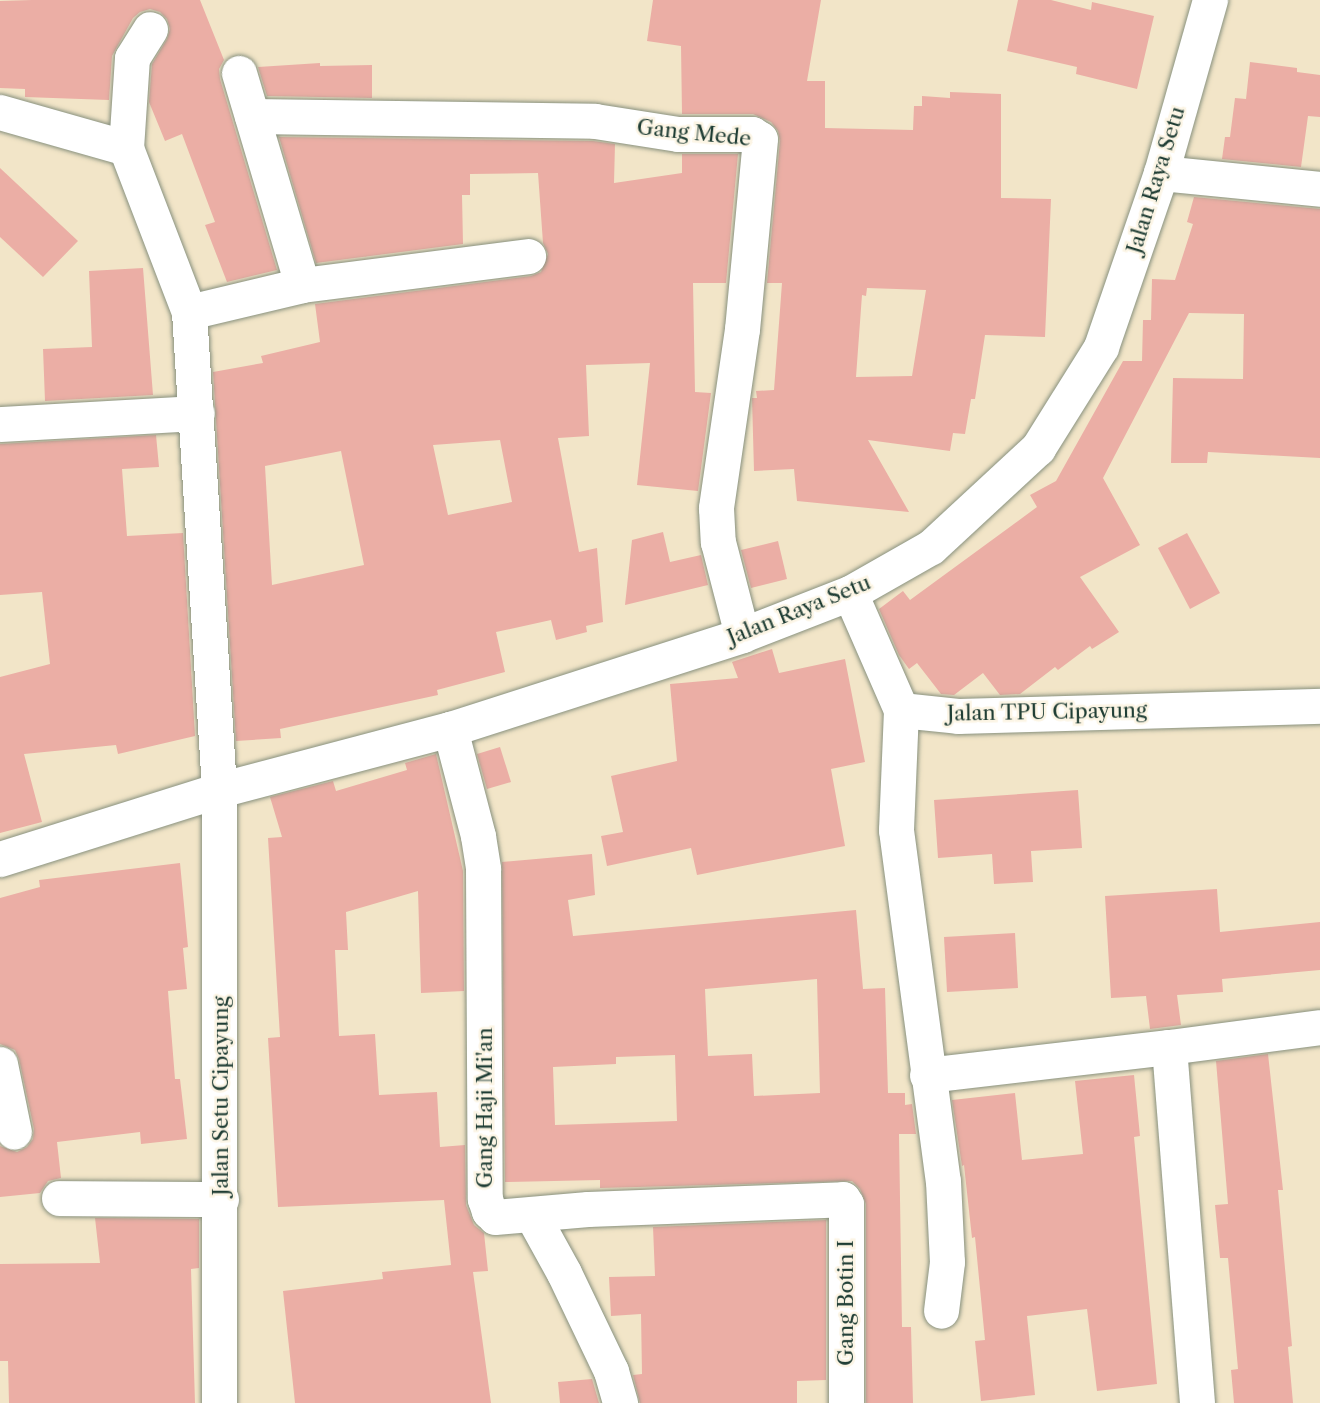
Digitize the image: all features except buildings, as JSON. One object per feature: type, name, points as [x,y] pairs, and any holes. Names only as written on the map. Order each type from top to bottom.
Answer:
[{"type":"street","name":"Jalan Raya Setu","points":[[0,859],[219,790],[450,729],[742,635],[850,593],[931,547],[1038,448],[1101,347],[1161,173],[1210,0]]},
{"type":"street","points":[[0,112],[126,148],[132,58],[150,29]]},
{"type":"street","points":[[239,73],[302,285]]},
{"type":"street","name":"Gang Mede","points":[[252,116],[596,121],[678,134],[752,134],[760,139],[742,329],[716,508],[718,542],[742,635]]},
{"type":"street","name":"Jalan Setu Cipayung","points":[[126,148],[189,312],[197,413],[219,790],[219,1403]]},
{"type":"street","points":[[1161,173],[1320,189]]},
{"type":"street","points":[[189,312],[302,285],[528,256]]},
{"type":"street","points":[[0,424],[197,413]]},
{"type":"street","points":[[850,593],[901,710],[896,830],[943,1181],[947,1262],[941,1311]]},
{"type":"street","name":"Jalan TPU Cipayung","points":[[901,710],[958,716],[1320,706]]},
{"type":"street","name":"Gang Haji Mi'an","points":[[450,729],[478,836],[483,869],[485,1199],[495,1217],[588,1209],[837,1199],[844,1199],[846,1204]]},
{"type":"street","points":[[927,1075],[1320,1027]]},
{"type":"street","points":[[1169,1047],[1197,1403]]},
{"type":"street","points":[[0,1064],[14,1132]]},
{"type":"street","points":[[60,1198],[221,1199]]},
{"type":"street","name":"Gang Botin I","points":[[846,1204],[846,1403]]},
{"type":"street","points":[[532,1215],[564,1273],[611,1371],[620,1403]]}]
